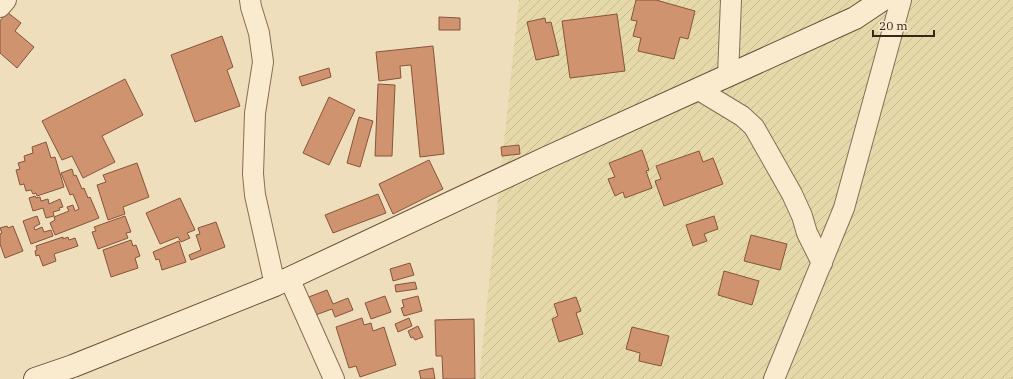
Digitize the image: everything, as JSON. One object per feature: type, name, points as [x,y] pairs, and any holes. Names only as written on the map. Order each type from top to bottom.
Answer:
[{"type":"main road","points":[[35,379],[73,366],[282,281],[546,158],[699,90],[855,18],[882,0]]},
{"type":"street","points":[[0,7],[6,0]]},
{"type":"street","points":[[250,0],[259,33],[263,62],[255,113],[255,195],[282,281],[334,379]]},
{"type":"street","points":[[728,76],[732,0]]},
{"type":"street","points":[[774,379],[844,208],[900,0]]},
{"type":"street","points":[[699,90],[742,116],[754,127],[792,194],[802,216],[807,233],[822,263]]},
{"type":"shaded area","points":[[519,0],[1013,0],[1013,379],[479,379]]},
{"type":"building","points":[[636,0],[656,0],[695,11],[688,39],[680,37],[674,59],[638,51],[641,38],[633,36],[637,21],[631,20]]},
{"type":"building","points":[[7,12],[21,23],[15,31],[34,47],[17,68],[0,53],[0,21]]},
{"type":"building","points":[[617,14],[625,71],[570,78],[562,21]]},
{"type":"building","points":[[439,17],[460,18],[460,30],[439,30]]},
{"type":"building","points":[[545,18],[546,23],[551,22],[559,55],[536,60],[527,22]]},
{"type":"building","points":[[222,36],[233,67],[227,70],[240,106],[195,122],[171,55]]},
{"type":"building","points":[[433,46],[444,154],[420,157],[411,65],[400,66],[401,78],[379,81],[376,52]]},
{"type":"building","points":[[329,68],[331,77],[302,86],[299,77]]},
{"type":"building","points":[[125,79],[143,115],[102,136],[115,162],[83,178],[72,156],[62,160],[42,121]]},
{"type":"building","points":[[378,84],[395,85],[392,156],[375,156]]},
{"type":"building","points":[[329,97],[355,110],[329,165],[303,153]]},
{"type":"building","points":[[359,117],[373,121],[360,167],[347,163]]},
{"type":"building","points":[[46,142],[51,158],[55,157],[64,187],[37,196],[36,193],[33,194],[31,190],[26,191],[24,184],[20,185],[16,170],[20,169],[18,163],[25,161],[24,156],[33,153],[32,147]]},
{"type":"building","points":[[519,145],[520,154],[502,156],[501,147]]},
{"type":"building","points":[[642,150],[649,170],[646,171],[652,188],[625,198],[623,192],[615,196],[608,179],[615,177],[609,163]]},
{"type":"building","points":[[699,151],[703,162],[713,158],[723,184],[664,206],[655,181],[661,179],[656,166]]},
{"type":"building","points":[[429,160],[443,189],[393,214],[379,184]]},
{"type":"building","points":[[137,163],[149,197],[123,207],[125,214],[108,220],[97,185],[106,182],[103,175]]},
{"type":"building","points":[[72,169],[74,176],[76,175],[82,189],[84,188],[88,198],[90,197],[99,218],[55,235],[50,223],[55,220],[54,217],[69,211],[67,207],[73,205],[75,211],[79,209],[73,194],[70,195],[61,173]]},
{"type":"building","points":[[378,194],[386,213],[333,233],[325,215]]},
{"type":"building","points":[[35,196],[36,198],[40,197],[41,201],[48,199],[49,204],[60,199],[63,207],[59,208],[60,210],[53,212],[54,216],[46,218],[43,208],[33,211],[29,198]]},
{"type":"building","points":[[180,198],[195,230],[187,233],[190,238],[181,242],[178,237],[160,244],[146,213]]},
{"type":"building","points":[[37,216],[40,224],[34,227],[35,230],[42,227],[44,232],[51,230],[53,236],[31,244],[23,221]]},
{"type":"building","points":[[125,216],[131,232],[126,233],[128,238],[98,249],[92,232],[96,231],[94,227]]},
{"type":"building","points":[[714,216],[718,229],[704,234],[707,241],[693,246],[686,225]]},
{"type":"building","points":[[216,222],[225,247],[191,260],[189,255],[201,250],[196,235],[200,234],[198,228]]},
{"type":"building","points":[[7,226],[8,228],[13,226],[23,251],[5,258],[0,244],[0,234],[2,233],[0,228]]},
{"type":"building","points":[[751,235],[787,244],[780,270],[744,261]]},
{"type":"building","points":[[63,237],[63,239],[68,237],[69,240],[75,238],[78,246],[54,254],[56,261],[43,266],[39,255],[36,256],[36,246]]},
{"type":"building","points":[[131,240],[133,246],[136,245],[140,256],[135,258],[138,268],[111,277],[103,250]]},
{"type":"building","points":[[179,241],[186,262],[162,270],[159,259],[156,260],[153,252]]},
{"type":"building","points":[[410,263],[414,275],[393,281],[390,269]]},
{"type":"building","points":[[724,271],[759,281],[752,305],[718,295]]},
{"type":"building","points":[[415,282],[417,289],[396,292],[395,285]]},
{"type":"building","points":[[327,290],[333,304],[348,298],[353,310],[335,317],[332,309],[313,316],[306,298]]},
{"type":"building","points":[[385,296],[391,312],[371,319],[365,303]]},
{"type":"building","points":[[418,296],[422,311],[404,316],[401,308],[404,307],[402,300]]},
{"type":"building","points":[[576,297],[581,311],[576,313],[583,334],[559,342],[552,319],[558,316],[554,304]]},
{"type":"building","points":[[362,318],[364,325],[371,323],[373,331],[384,327],[396,365],[360,377],[356,366],[349,368],[336,327]]},
{"type":"building","points":[[409,318],[412,326],[398,332],[395,324]]},
{"type":"building","points":[[474,319],[475,379],[443,379],[442,356],[436,356],[435,320]]},
{"type":"building","points":[[418,326],[423,337],[415,340],[413,337],[411,338],[408,331]]},
{"type":"building","points":[[632,327],[669,336],[661,366],[639,361],[640,353],[626,349]]},
{"type":"building","points":[[433,368],[435,379],[421,379],[419,371]]}]
